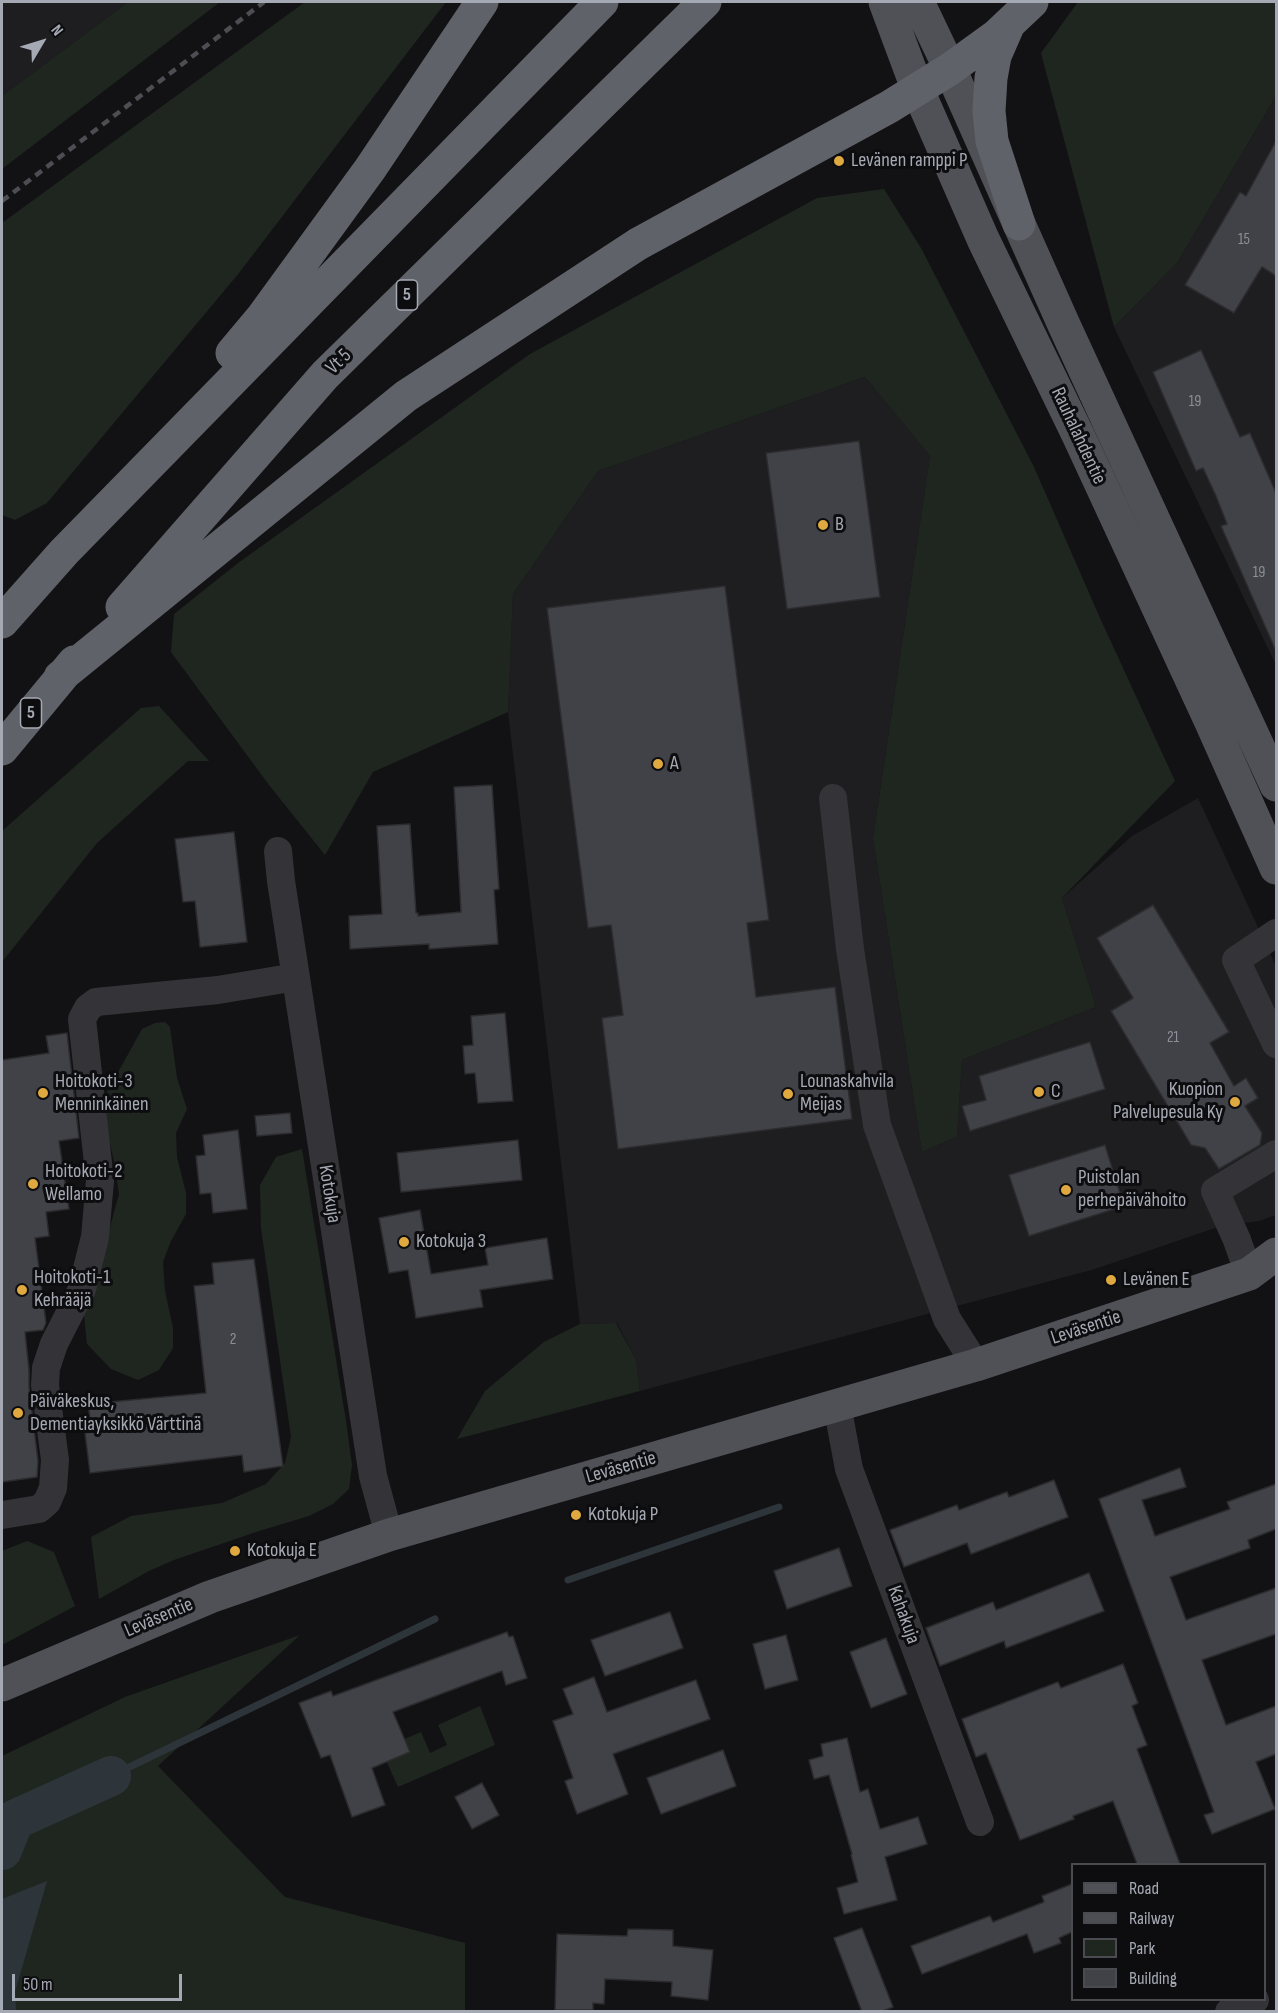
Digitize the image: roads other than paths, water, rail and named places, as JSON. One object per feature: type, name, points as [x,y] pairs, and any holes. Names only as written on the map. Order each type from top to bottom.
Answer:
[{"type":"highway","points":[[2,622],[64,552],[262,316],[370,169],[483,2]]},
{"type":"highway","points":[[64,552],[603,2]]},
{"type":"highway","name":"Vt 5","points":[[130,610],[325,375],[705,2]]},
{"type":"highway","points":[[130,610],[406,396],[638,244],[889,107],[950,69],[997,35],[1021,12]]},
{"type":"highway","points":[[1019,224],[992,141],[988,111],[995,56],[1021,12]]},
{"type":"highway","name":"5","points":[[2,749],[60,677],[130,610]]},
{"type":"main road","name":"Rauhalahdentie","points":[[885,2],[917,88],[983,239],[1089,458],[1276,868]]},
{"type":"main road","name":"Rauhalahdentie","points":[[918,2],[1276,785]]},
{"type":"main road","name":"Leväsentie","points":[[2,1685],[210,1597],[389,1535],[976,1365],[1263,1276],[1276,1254]]},
{"type":"street","points":[[833,798],[850,949],[877,1125],[947,1319],[976,1365]]},
{"type":"street","name":"Kotokuja","points":[[278,851],[373,1476],[389,1535]]},
{"type":"street","points":[[1276,933],[1236,960],[1276,1044]]},
{"type":"street","points":[[2,1515],[39,1509],[47,1502],[53,1488],[56,1460],[45,1385],[46,1368],[54,1344],[82,1289],[95,1237],[100,1181],[82,1019],[88,1008],[96,1002],[218,990],[296,977]]},
{"type":"street","points":[[1263,1276],[1237,1240],[1215,1191],[1276,1154]]},
{"type":"street","name":"Kahakuja","points":[[837,1405],[849,1469],[980,1822]]},
{"type":"street","points":[[1229,2012],[1253,2001]]},
{"type":"waterway","points":[[568,1580],[779,1507]]},
{"type":"waterway","points":[[111,1776],[435,1619]]},
{"type":"waterway","points":[[2,1850],[14,1820],[111,1776]]},
{"type":"railway","points":[[2,201],[264,2]]},
{"type":"place","name":"Levänen ramppi P","points":[[839,161]]},
{"type":"place","name":"B","points":[[823,525]]},
{"type":"place","name":"A","points":[[658,764]]},
{"type":"place","name":"C","points":[[1039,1092]]},
{"type":"place","name":"Hoitokoti-3 Menninkäinen","points":[[43,1093]]},
{"type":"place","name":"Lounaskahvila Meijas","points":[[788,1094]]},
{"type":"place","name":"Kuopion Palvelupesula Ky","points":[[1235,1102]]},
{"type":"place","name":"Hoitokoti-2 Wellamo","points":[[33,1184]]},
{"type":"place","name":"Puistolan perhepäivähoito","points":[[1066,1190]]},
{"type":"place","name":"Kotokuja 3","points":[[404,1242]]},
{"type":"place","name":"Levänen E","points":[[1111,1280]]},
{"type":"place","name":"Hoitokoti-1 Kehrääjä","points":[[22,1290]]},
{"type":"place","name":"Päiväkeskus, Dementiayksikkö Värttinä","points":[[18,1413]]},
{"type":"place","name":"Kotokuja P","points":[[576,1515]]},
{"type":"place","name":"Kotokuja E","points":[[235,1551]]}]
